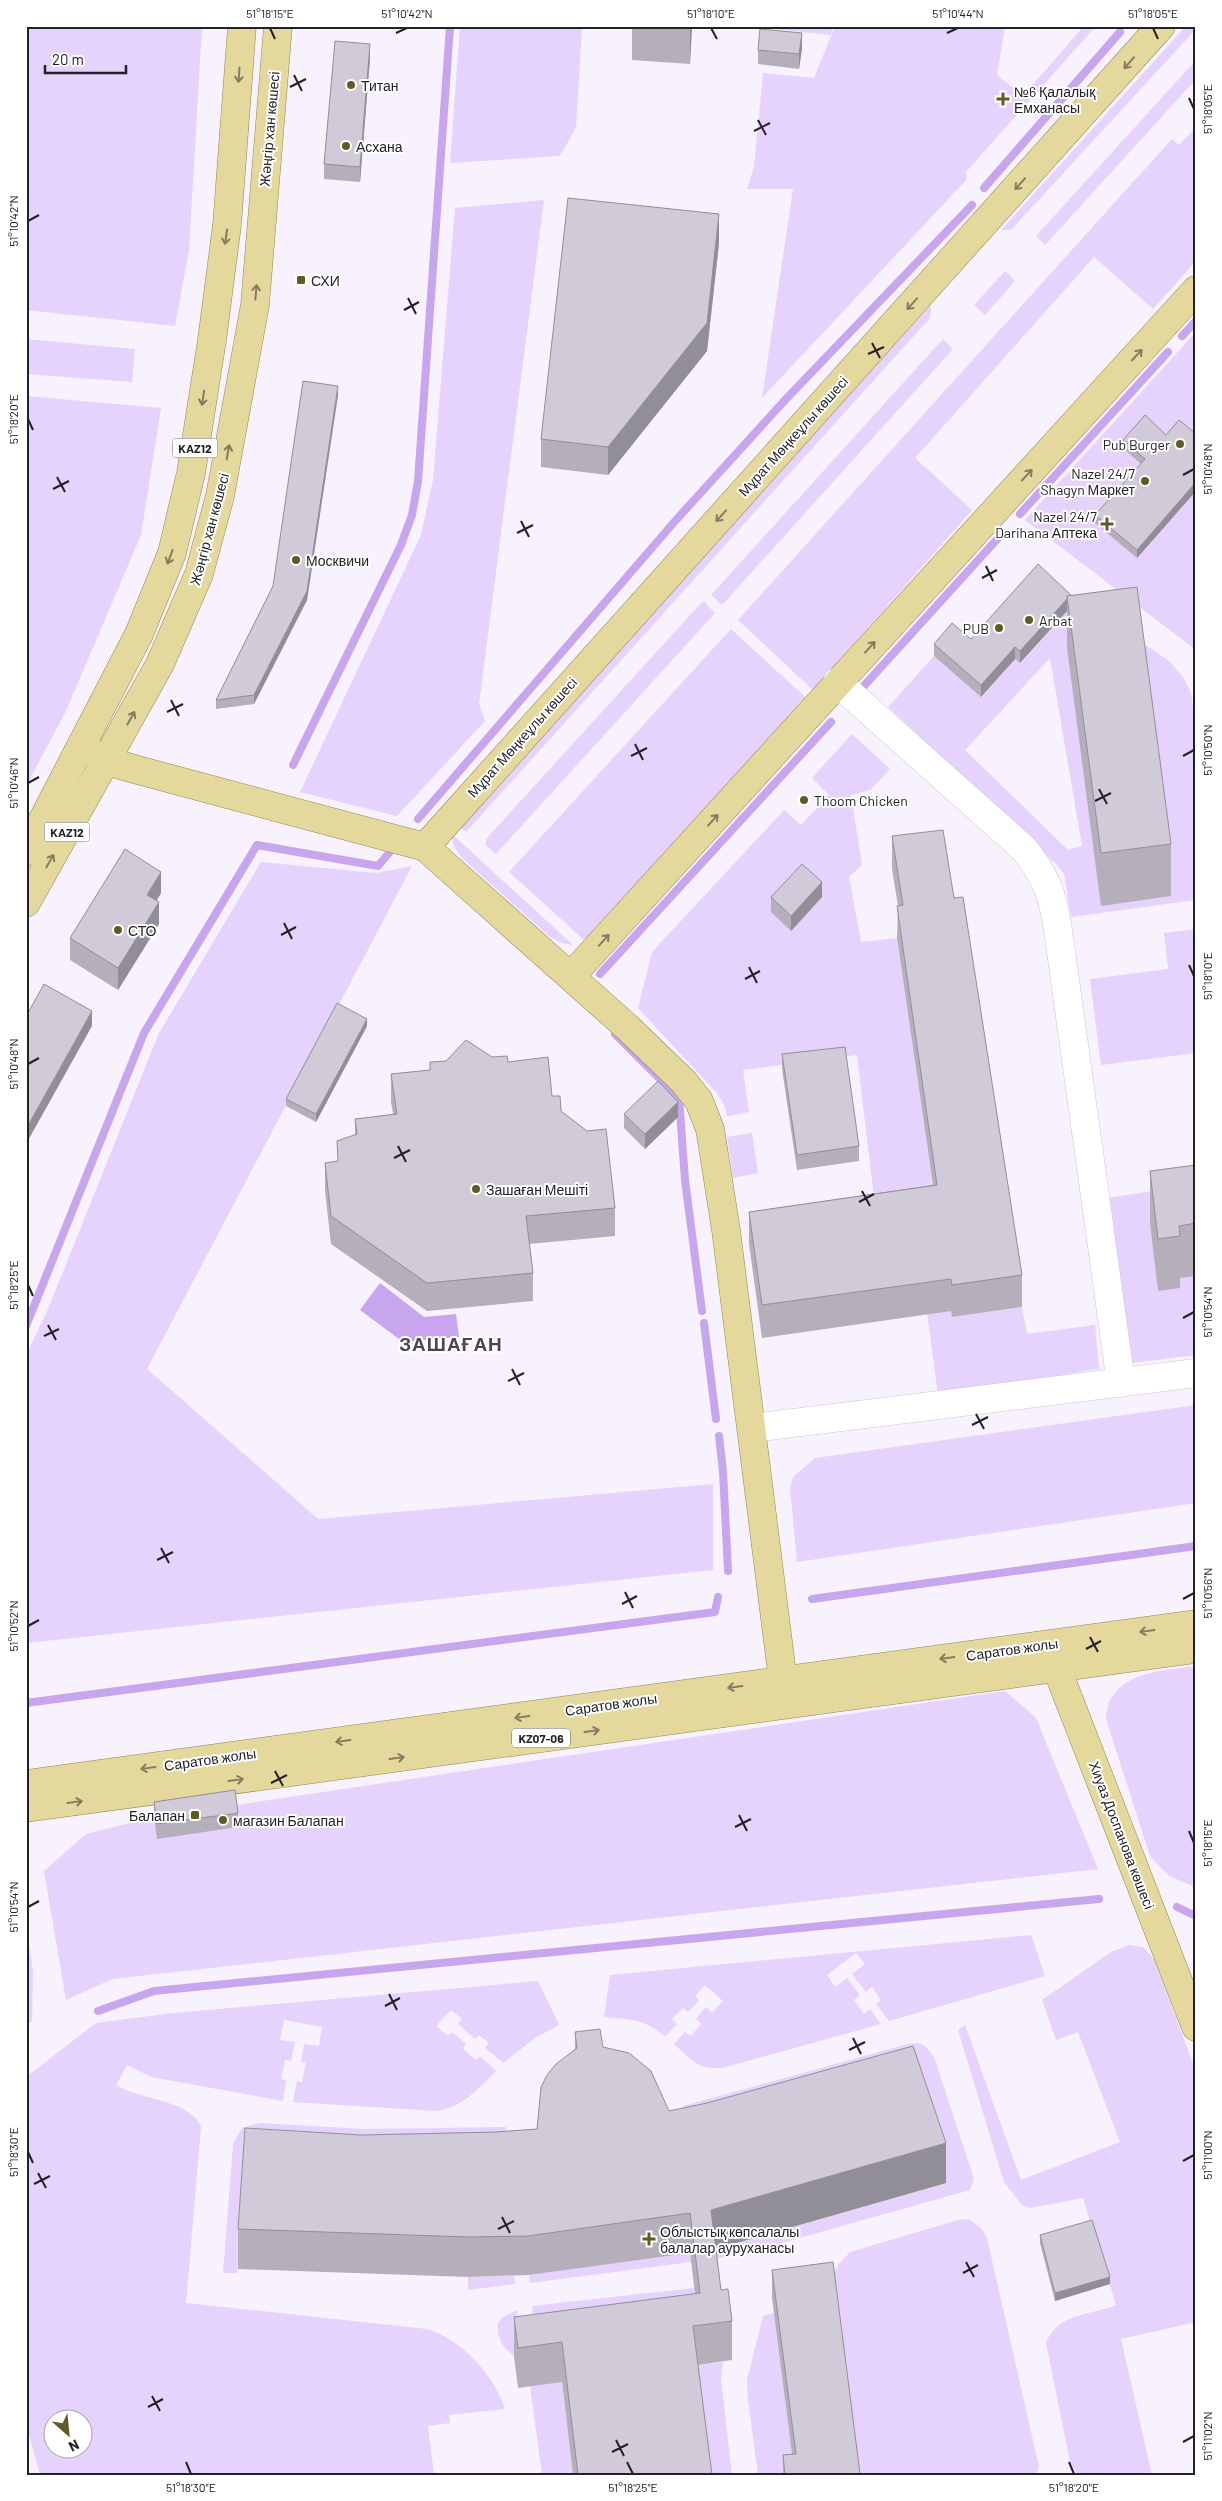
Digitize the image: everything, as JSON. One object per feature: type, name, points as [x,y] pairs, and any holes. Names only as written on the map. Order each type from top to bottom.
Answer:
[{"type":"main road","name":"KAZ12","points":[[26,852],[139,634],[172,553],[191,473],[227,225],[242,26]]},
{"type":"main road","name":"Жәңгір хан көшесі","points":[[26,903],[160,664],[199,574],[220,496],[255,305],[278,26]]},
{"type":"main road","name":"Мұрат Мөңкеұлы көшесі","points":[[425,846],[1161,26]]},
{"type":"main road","points":[[571,976],[1196,290]]},
{"type":"main road","points":[[82,747],[107,761],[425,846],[571,976],[684,1082],[699,1101],[708,1119],[726,1230],[783,1681]]},
{"type":"main road","name":"Саратов жолы","points":[[26,1808],[1052,1656],[1196,1624]]},
{"type":"main road","name":"Саратов жолы","points":[[26,1784],[783,1681],[1052,1656],[1196,1649]]},
{"type":"main road","name":"Хиуаз Доспанова көшесі","points":[[1052,1656],[1196,2027]]},
{"type":"street","points":[[837,682],[1024,849],[1048,883],[1054,902],[1121,1383]]},
{"type":"street","points":[[752,1428],[1196,1373]]},
{"type":"shaded area","points":[[26,26],[202,26],[189,250],[175,326],[26,310]]},
{"type":"shaded area","points":[[460,26],[582,26],[576,127],[560,156],[450,163]]},
{"type":"shaded area","points":[[745,26],[832,26],[831,35]]},
{"type":"shaded area","points":[[835,26],[1005,26],[997,75],[1023,96],[1084,26],[1096,26],[966,172],[967,179],[762,398],[793,189],[747,189],[754,167],[763,73],[814,78]]},
{"type":"shaded area","points":[[1186,26],[1196,26],[1196,29],[1011,230],[1001,230]]},
{"type":"shaded area","points":[[1196,60],[1196,79],[1045,245],[1036,236]]},
{"type":"shaded area","points":[[1196,127],[1196,261],[1153,309],[1094,257],[915,458],[972,510],[813,690],[738,620],[1172,139],[1179,145]]},
{"type":"shaded area","points":[[544,200],[479,704],[485,721],[397,816],[300,792],[421,535],[433,480],[455,208]]},
{"type":"shaded area","points":[[1005,271],[1015,281],[985,315],[974,305]]},
{"type":"shaded area","points":[[931,305],[930,318],[466,832],[458,825]]},
{"type":"shaded area","points":[[1196,332],[1196,443],[1145,467],[1137,558],[1196,491],[1196,650],[1025,520]]},
{"type":"shaded area","points":[[26,339],[135,349],[132,382],[26,374]]},
{"type":"shaded area","points":[[943,339],[953,349],[722,605],[711,595]]},
{"type":"shaded area","points":[[26,396],[161,408],[141,535],[65,713],[26,786]]},
{"type":"shaded area","points":[[703,601],[715,613],[496,854],[486,845],[486,839]]},
{"type":"shaded area","points":[[1071,606],[1137,639],[1169,661],[1183,677],[1191,693],[1196,729],[1196,900],[1071,917],[1064,874],[1057,865],[888,707],[934,656],[982,697],[1015,659],[1021,663]],"holes":[[[1050,658],[1082,846],[1068,850],[965,750]]]},
{"type":"shaded area","points":[[731,629],[805,697],[597,931],[584,940],[509,872]]},
{"type":"shaded area","points":[[852,734],[890,769],[870,790],[851,795],[862,865],[849,877],[861,942],[897,938],[952,1317],[1022,1307],[1027,1334],[1095,1325],[1099,1369],[938,1394],[913,1209],[876,1214],[857,1055],[743,1070],[749,1112],[727,1116],[724,1104],[716,1092],[638,1008],[652,952],[784,810],[801,825],[829,795],[812,778]]},
{"type":"shaded area","points":[[451,833],[573,945],[562,943],[550,937],[463,859],[454,847]]},
{"type":"shaded area","points":[[261,862],[376,873],[412,866],[147,1369],[318,1519],[713,1484],[713,1570],[26,1643],[26,1356],[48,1309],[159,1033]]},
{"type":"shaded area","points":[[1196,929],[1196,1053],[1101,1065],[1090,979],[1168,969],[1164,933]]},
{"type":"shaded area","points":[[752,1133],[758,1173],[733,1178],[727,1137]]},
{"type":"shaded area","points":[[1196,1184],[1150,1224],[1158,1291],[1179,1278],[1196,1276],[1196,1355],[1132,1363],[1108,1198]]},
{"type":"shaded area","points":[[380,1283],[424,1317],[456,1314],[459,1337],[403,1342],[360,1310]]},
{"type":"shaded area","points":[[1196,1405],[1196,1503],[797,1562],[790,1488],[793,1477],[815,1458]]},
{"type":"shaded area","points":[[1196,1666],[1196,1888],[1168,1875],[1150,1856],[1106,1719],[1110,1700],[1117,1690],[1126,1683],[1160,1671]]},
{"type":"shaded area","points":[[1005,1691],[1036,1718],[1098,1869],[112,1979],[66,2000],[44,1871],[86,1834],[154,1817]]},
{"type":"shaded area","points":[[26,1925],[33,1971],[32,2022],[26,2023]]},
{"type":"shaded area","points":[[1031,1935],[1045,1976],[889,2021],[876,2004],[881,2000],[872,1987],[866,1992],[852,1974],[865,1964],[856,1953],[827,1975],[835,1987],[847,1978],[860,1995],[854,2000],[864,2014],[870,2009],[881,2024],[722,2068],[700,2065],[690,2059],[674,2044],[685,2032],[691,2036],[701,2024],[696,2019],[706,2007],[712,2013],[723,2001],[705,1985],[695,1996],[699,2000],[688,2012],[683,2008],[672,2019],[677,2024],[665,2037],[644,2023],[629,2019],[604,2017],[610,1975]]},
{"type":"shaded area","points":[[1129,1945],[1143,1947],[1154,1959],[1196,2072],[1196,2322],[1121,2339],[1152,2475],[1077,2475],[1070,2462],[1046,2343],[1052,2333],[1067,2320],[1116,2305],[1083,2198],[1030,2208],[1022,2205],[1004,2182],[958,2030],[965,2025],[1021,2180],[1120,2142],[1078,2032],[1056,2040],[1042,2000],[1111,1952]]},
{"type":"shaded area","points":[[538,1981],[559,2025],[535,2038],[503,2063],[485,2048],[489,2043],[479,2035],[475,2039],[458,2024],[462,2019],[451,2010],[436,2026],[448,2036],[452,2032],[466,2044],[463,2049],[476,2060],[480,2056],[496,2071],[469,2096],[446,2109],[436,2111],[293,2102],[297,2081],[302,2082],[306,2063],[301,2062],[304,2044],[319,2046],[322,2027],[284,2020],[280,2040],[295,2042],[291,2061],[285,2060],[281,2079],[286,2080],[283,2101],[151,2077],[127,2065],[116,2085],[187,2111],[201,2127],[186,2303],[427,2329],[452,2341],[475,2360],[484,2371],[500,2396],[505,2409],[449,2415],[450,2423],[428,2426],[434,2475],[40,2475],[26,2424],[26,2077],[96,2023],[173,2013]]},
{"type":"shaded area","points":[[919,2043],[926,2047],[934,2057],[974,2179],[970,2190],[753,2251],[713,2259],[711,2250],[946,2183],[687,2133],[683,2106],[908,2044]]},
{"type":"shaded area","points":[[260,2123],[364,2129],[506,2127],[508,2154],[245,2167],[237,2273],[223,2273],[233,2144],[242,2128]]},
{"type":"shaded area","points":[[969,2219],[982,2229],[987,2238],[1039,2467],[1036,2475],[856,2475],[834,2274],[838,2265],[850,2252],[958,2220]]},
{"type":"shaded area","points":[[690,2253],[691,2262],[530,2283],[529,2274]]},
{"type":"shaded area","points":[[514,2276],[515,2284],[468,2290],[468,2277]]},
{"type":"shaded area","points":[[694,2288],[700,2333],[538,2353],[532,2306]]},
{"type":"shaded area","points":[[517,2310],[522,2355],[514,2356],[501,2342],[498,2334],[498,2323],[503,2317]]},
{"type":"shaded area","points":[[774,2313],[795,2475],[758,2475],[748,2400],[747,2380],[763,2316]]},
{"type":"shaded area","points":[[692,2361],[700,2365],[723,2362],[721,2379],[732,2475],[707,2475]]},
{"type":"shaded area","points":[[561,2376],[573,2475],[542,2475],[530,2386]]},
{"type":"building","points":[[760,29],[802,33],[799,54],[758,50]]},
{"type":"building","points":[[335,41],[370,44],[360,167],[324,164]]},
{"type":"building","points":[[568,198],[719,214],[707,323],[608,447],[541,439]]},
{"type":"building","points":[[303,381],[338,386],[307,591],[254,695],[216,700],[273,586]]},
{"type":"building","points":[[1145,415],[1166,435],[1179,420],[1196,434],[1196,482],[1137,550],[1095,515],[1145,459],[1123,440]]},
{"type":"building","points":[[1038,564],[1071,595],[1067,596],[1067,599],[1020,651],[1015,647],[981,685],[934,644],[952,623],[971,639]]},
{"type":"building","points":[[1137,587],[1171,844],[1101,853],[1067,596]]},
{"type":"building","points":[[943,830],[954,898],[963,897],[1022,1275],[952,1285],[951,1279],[762,1305],[749,1212],[937,1185],[897,906],[903,905],[892,836]]},
{"type":"building","points":[[125,849],[161,872],[147,895],[159,902],[118,968],[70,938]]},
{"type":"building","points":[[802,864],[822,882],[791,916],[771,897]]},
{"type":"building","points":[[44,984],[92,1011],[26,1129],[26,1011],[28,1013]]},
{"type":"building","points":[[337,1003],[367,1019],[316,1114],[286,1099]]},
{"type":"building","name":"Зашаған Мешіті","points":[[466,1040],[492,1057],[507,1056],[508,1062],[548,1057],[552,1096],[560,1096],[561,1111],[587,1131],[606,1129],[615,1208],[526,1216],[533,1273],[427,1283],[331,1216],[325,1163],[338,1161],[337,1141],[357,1134],[355,1119],[397,1114],[391,1074],[430,1070],[430,1062],[446,1061]]},
{"type":"building","points":[[845,1047],[859,1146],[797,1155],[782,1054]]},
{"type":"building","points":[[658,1081],[678,1102],[645,1134],[624,1114]]},
{"type":"building","points":[[1196,1165],[1196,1223],[1179,1226],[1180,1236],[1158,1239],[1150,1171]]},
{"type":"building","points":[[235,1790],[238,1813],[157,1824],[154,1802]]},
{"type":"building","points":[[600,2029],[603,2047],[629,2053],[651,2071],[669,2111],[707,2103],[913,2046],[946,2143],[711,2210],[721,2290],[728,2289],[732,2321],[693,2326],[712,2475],[578,2475],[562,2342],[518,2348],[514,2317],[700,2293],[690,2213],[528,2236],[468,2237],[238,2229],[245,2128],[361,2135],[496,2132],[537,2129],[541,2087],[547,2075],[556,2064],[577,2048],[575,2032]]},
{"type":"building","points":[[1092,2220],[1110,2277],[1055,2293],[1040,2235]]},
{"type":"building","points":[[833,2262],[860,2474],[785,2475],[783,2455],[796,2454],[772,2270]]},
{"type":"waterway","points":[[293,765],[401,545],[412,515],[418,481],[450,26]]},
{"type":"waterway","points":[[984,188],[1120,32]]},
{"type":"waterway","points":[[418,819],[676,520],[786,399],[972,205]]},
{"type":"waterway","points":[[1182,336],[1196,321]]},
{"type":"waterway","points":[[1020,514],[1168,352]]},
{"type":"waterway","points":[[862,688],[1000,536]]},
{"type":"waterway","points":[[600,974],[831,722]]},
{"type":"waterway","points":[[26,1326],[144,1033],[257,845],[378,866],[389,853]]},
{"type":"waterway","points":[[615,1034],[679,1098],[685,1180],[702,1311]]},
{"type":"waterway","points":[[704,1323],[716,1419]]},
{"type":"waterway","points":[[719,1436],[723,1471],[728,1571]]},
{"type":"waterway","points":[[812,1599],[1196,1546]]},
{"type":"waterway","points":[[26,1703],[715,1612],[718,1597]]},
{"type":"waterway","points":[[98,2011],[154,1991],[1099,1899]]},
{"type":"waterway","points":[[1177,1907],[1196,1916]]},
{"type":"place","name":"Титан","points":[[351,85]]},
{"type":"place","name":"№6 Қалалық Емханасы","points":[[1003,99]]},
{"type":"place","name":"Асхана","points":[[346,146]]},
{"type":"place","name":"СХИ","points":[[301,280]]},
{"type":"place","name":"Pub Burger","points":[[1180,444]]},
{"type":"place","name":"Nazel 24/7 Shagyn Маркет","points":[[1145,481]]},
{"type":"place","name":"Nazel 24/7 Darihana Аптека","points":[[1107,524]]},
{"type":"place","name":"Москвичи","points":[[296,560]]},
{"type":"place","name":"Arbat","points":[[1029,620]]},
{"type":"place","name":"PUB","points":[[999,628]]},
{"type":"place","name":"Thoom Chicken","points":[[804,800]]},
{"type":"place","name":"СТО","points":[[118,930]]},
{"type":"place","name":"Зашаған Мешіті","points":[[476,1189]]},
{"type":"place","name":"Балапан","points":[[195,1815]]},
{"type":"place","name":"магазин Балапан","points":[[223,1820]]},
{"type":"place","name":"Облыстық көпсалалы балалар ауруханасы","points":[[649,2239]]},
{"type":"district","name":"ЗАШАҒАН","points":[[451,1343]]}]
